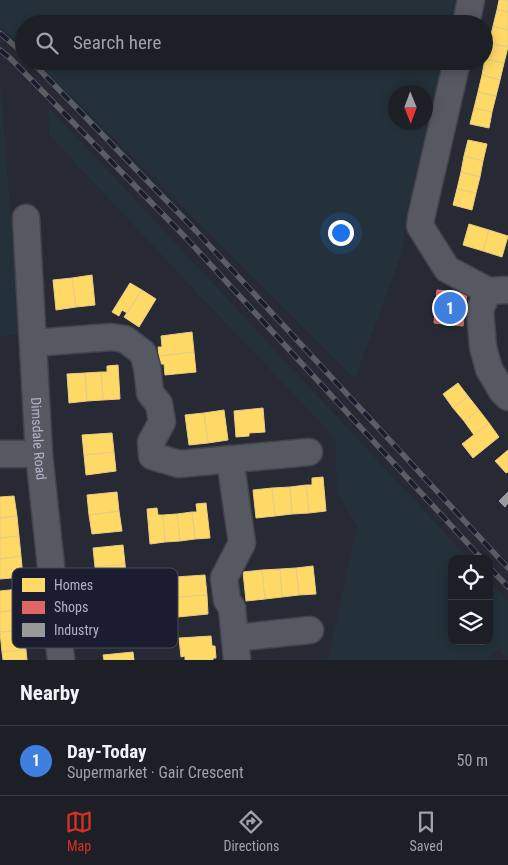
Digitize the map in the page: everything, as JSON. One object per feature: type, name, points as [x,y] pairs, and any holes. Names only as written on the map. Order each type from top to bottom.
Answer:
[{"type":"street","points":[[468,15],[471,0]]},
{"type":"street","points":[[455,70],[420,226],[447,269],[498,290],[480,310],[483,347],[489,369],[502,391],[508,397]]},
{"type":"street","name":"Dimsdale Road","points":[[26,218],[39,454],[51,568]]},
{"type":"street","points":[[33,343],[111,337],[124,339],[143,353],[147,367],[150,393],[159,404],[162,422],[151,442],[152,456],[179,464],[309,452]]},
{"type":"street","points":[[0,454],[39,454]]},
{"type":"street","points":[[230,459],[242,543],[224,578],[227,600],[232,608],[236,649],[310,630]]},
{"type":"shaded area","points":[[0,0],[459,0],[456,15],[15,15],[15,40],[0,26]]},
{"type":"shaded area","points":[[45,70],[443,70],[433,111],[433,85],[388,85],[388,130],[428,130],[406,223],[400,258],[355,379]]},
{"type":"shaded area","points":[[0,78],[20,335],[0,336]]},
{"type":"shaded area","points":[[48,106],[465,555],[448,555],[448,645],[493,645],[493,585],[508,601],[508,660],[499,649],[486,660],[328,660],[357,526],[337,492],[335,438],[49,135]]},
{"type":"building: Homes","points":[[499,0],[508,0],[508,12],[497,10]]},
{"type":"building: Homes","points":[[497,10],[508,12],[508,30],[493,26]]},
{"type":"building: Homes","points":[[493,26],[508,30],[508,47],[493,44]]},
{"type":"building: Homes","points":[[493,44],[508,47],[504,63],[493,61]]},
{"type":"building: Homes","points":[[493,61],[504,63],[500,80],[482,75],[483,70],[493,70]]},
{"type":"building: Homes","points":[[482,75],[500,80],[496,96],[478,92]]},
{"type":"building: Homes","points":[[478,92],[496,96],[492,112],[474,108]]},
{"type":"building: Homes","points":[[474,108],[492,112],[489,128],[470,124]]},
{"type":"building: Homes","points":[[468,140],[487,144],[483,161],[464,156]]},
{"type":"building: Homes","points":[[464,156],[483,161],[480,177],[461,172]]},
{"type":"building: Homes","points":[[461,172],[480,177],[476,193],[457,189]]},
{"type":"building: Homes","points":[[457,189],[476,193],[472,210],[453,205]]},
{"type":"building: Homes","points":[[469,224],[489,230],[483,251],[463,245]]},
{"type":"building: Homes","points":[[489,230],[508,236],[502,257],[483,251]]},
{"type":"building: Homes","points":[[92,275],[95,305],[76,307],[72,278]]},
{"type":"building: Homes","points":[[72,278],[76,307],[56,310],[53,280]]},
{"type":"building: Homes","points":[[130,283],[142,290],[127,313],[122,310],[119,316],[112,312]]},
{"type":"building: Homes","points":[[142,290],[156,299],[139,327],[124,317]]},
{"type":"building: Homes","points":[[192,332],[194,352],[159,356],[158,347],[162,347],[161,336]]},
{"type":"building: Homes","points":[[194,352],[196,372],[165,375],[164,364],[160,364],[159,356]]},
{"type":"building: Homes","points":[[118,365],[120,399],[103,400],[101,372],[107,372],[107,366]]},
{"type":"building: Homes","points":[[101,372],[103,400],[87,401],[85,373]]},
{"type":"building: Homes","points":[[85,373],[87,401],[69,403],[67,374]]},
{"type":"building: Homes","points":[[458,383],[468,396],[453,408],[443,394]]},
{"type":"building: Homes","points":[[468,396],[479,410],[464,421],[453,408]]},
{"type":"building: Homes","points":[[263,408],[265,432],[249,433],[249,436],[236,437],[234,411]]},
{"type":"building: Homes","points":[[224,410],[228,440],[208,443],[204,413]]},
{"type":"building: Homes","points":[[479,410],[489,423],[474,435],[464,421]]},
{"type":"building: Homes","points":[[204,413],[208,443],[189,445],[185,415]]},
{"type":"building: Homes","points":[[489,423],[499,437],[473,458],[462,444]]},
{"type":"building: Homes","points":[[112,433],[114,452],[84,455],[82,435]]},
{"type":"building: Homes","points":[[508,450],[508,472],[506,473],[495,461]]},
{"type":"building: Homes","points":[[114,452],[116,471],[86,475],[84,455]]},
{"type":"building: Homes","points":[[323,477],[326,511],[309,513],[306,485],[312,485],[312,478]]},
{"type":"building: Homes","points":[[306,485],[309,513],[292,514],[290,487]]},
{"type":"building: Homes","points":[[290,487],[292,514],[275,516],[272,488]]},
{"type":"building: Homes","points":[[272,488],[275,516],[256,518],[253,490]]},
{"type":"building: Homes","points":[[117,492],[119,511],[89,515],[87,495]]},
{"type":"building: Homes","points":[[14,496],[17,516],[0,518],[0,497]]},
{"type":"building: Homes","points":[[206,503],[210,538],[195,539],[192,512],[197,512],[196,504]]},
{"type":"building: Homes","points":[[157,508],[158,515],[163,515],[165,542],[150,544],[147,509]]},
{"type":"building: Homes","points":[[119,511],[122,531],[92,534],[89,515]]},
{"type":"building: Homes","points":[[192,512],[195,539],[180,541],[177,514]]},
{"type":"building: Homes","points":[[177,514],[180,541],[165,542],[163,515]]},
{"type":"building: Homes","points":[[17,516],[19,536],[0,538],[0,518]]},
{"type":"building: Homes","points":[[19,536],[21,556],[0,559],[0,538]]},
{"type":"building: Homes","points":[[123,545],[125,564],[95,567],[93,548]]},
{"type":"building: Homes","points":[[21,556],[22,568],[12,568],[12,578],[0,579],[0,559]]},
{"type":"building: Homes","points":[[125,564],[125,568],[95,568]]},
{"type":"building: Homes","points":[[313,566],[316,594],[299,595],[296,568]]},
{"type":"building: Homes","points":[[296,568],[299,595],[282,597],[280,569]]},
{"type":"building: Homes","points":[[280,569],[282,597],[265,599],[262,570]]},
{"type":"building: Homes","points":[[262,570],[265,599],[246,601],[243,572]]},
{"type":"building: Homes","points":[[205,575],[207,595],[178,597],[178,577]]},
{"type":"building: Homes","points":[[12,590],[12,610],[0,612],[0,591]]},
{"type":"building: Homes","points":[[207,595],[208,614],[178,617],[178,597]]},
{"type":"building: Homes","points":[[12,610],[12,631],[0,632],[0,612]]},
{"type":"building: Homes","points":[[12,631],[12,648],[26,648],[26,650],[2,652],[0,632]]},
{"type":"building: Homes","points":[[211,636],[212,646],[215,646],[216,658],[213,658],[213,660],[185,660],[185,656],[181,657],[179,638]]},
{"type":"building: Homes","points":[[26,650],[27,660],[3,660],[2,652]]},
{"type":"building: Homes","points":[[133,652],[134,660],[104,660],[103,655]]},
{"type":"building: Shops","points":[[437,290],[467,293],[463,326],[434,323]]},
{"type":"building: Industry","points":[[508,492],[508,503],[505,507],[499,501]]},
{"type":"railway","points":[[0,33],[15,46]]},
{"type":"railway","points":[[0,50],[15,63]]},
{"type":"railway","points":[[22,70],[187,239],[478,555]]},
{"type":"railway","points":[[40,70],[196,231],[508,568]]},
{"type":"railway","points":[[493,571],[508,587]]},
{"type":"place","name":"Day-Today","points":[[450,308]]}]
